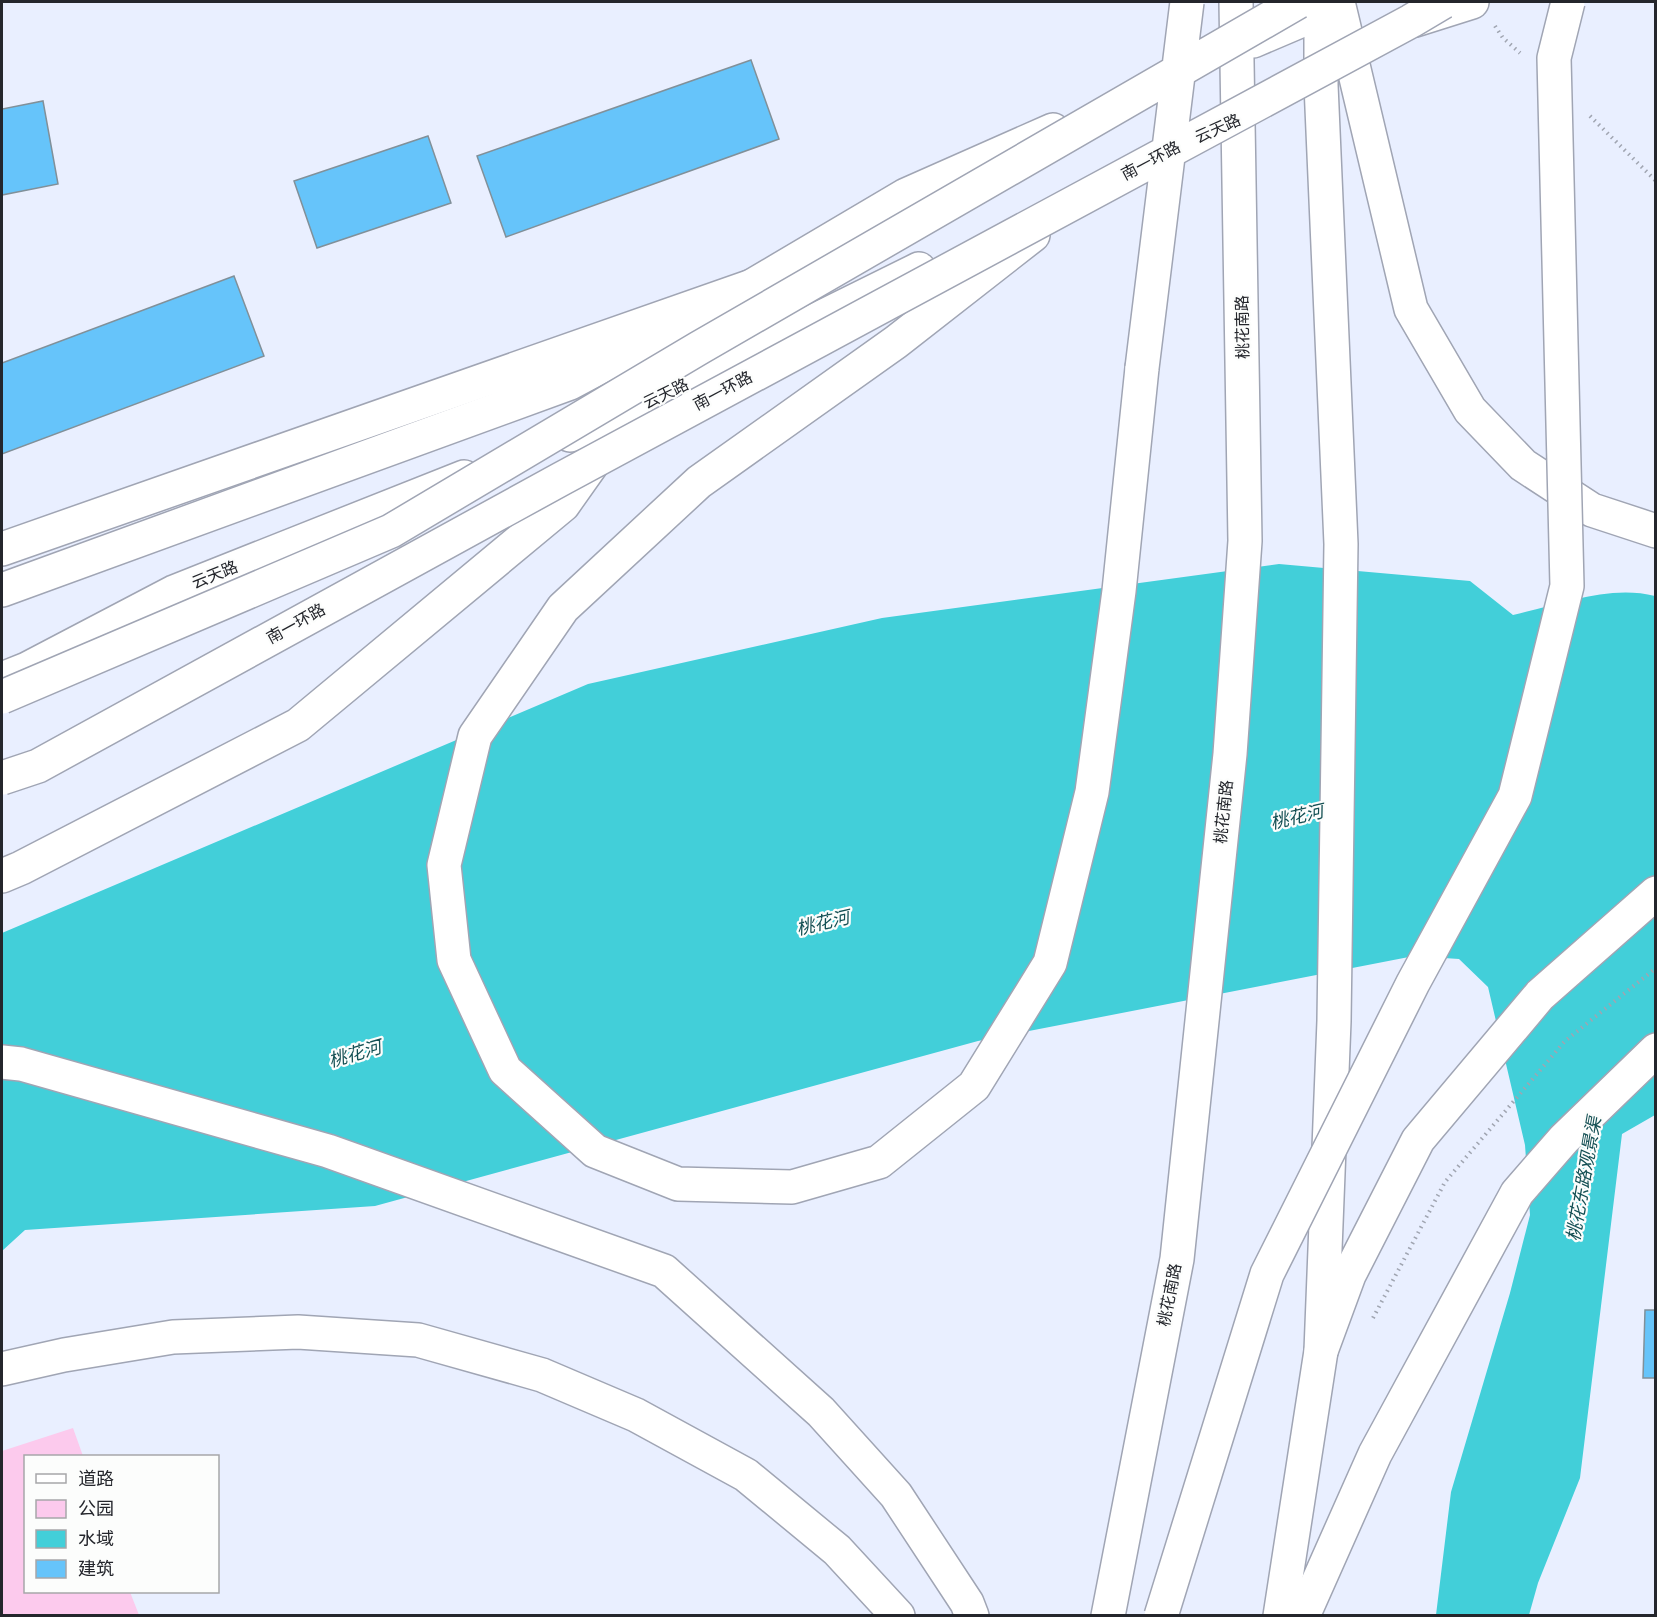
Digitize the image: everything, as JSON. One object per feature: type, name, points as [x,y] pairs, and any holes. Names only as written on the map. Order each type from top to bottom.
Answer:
[{"type":"main road","points":[[1078,200],[896,342],[699,482],[563,608],[475,736],[444,865],[454,960],[505,1070],[596,1151],[678,1184],[792,1187],[879,1162],[974,1086],[1050,963],[1092,792],[1119,591],[1142,368],[1187,2]]},
{"type":"main road","name":"桃花南路","points":[[1108,1616],[1177,1259],[1230,754],[1245,541],[1240,119],[1236,2]]},
{"type":"main road","name":"南一环路","points":[[2,778],[38,766],[561,478],[1443,2]]},
{"type":"main road","points":[[1411,21],[1472,2]]},
{"type":"main road","points":[[1161,1616],[1268,1274],[1358,1089],[1515,796],[1567,586],[1554,58],[1568,2]]},
{"type":"main road","points":[[2,590],[570,383],[752,286],[906,195],[1238,47],[1319,4]]},
{"type":"main road","points":[[1280,1616],[1321,1351],[1334,1020],[1341,544],[1319,4]]},
{"type":"main road","points":[[1319,4],[1412,309],[1470,410],[1523,465],[1592,510],[1656,531]]},
{"type":"main road","points":[[2,697],[391,531],[689,354],[1319,4]]},
{"type":"main road","name":"云天路","points":[[2,679],[27,669],[174,592],[630,412],[1071,194],[1321,85]]},
{"type":"main road","points":[[2,549],[752,286]]},
{"type":"main road","points":[[2,876],[298,725],[563,505],[630,412]]},
{"type":"main road","points":[[1321,1351],[1349,1275],[1418,1140],[1540,995],[1656,893]]},
{"type":"main road","points":[[1304,1616],[1375,1454],[1517,1193],[1564,1139],[1656,1050]]},
{"type":"main road","points":[[2,1062],[21,1064],[328,1151],[664,1271],[820,1412],[896,1495],[967,1603],[972,1616]]},
{"type":"main road","points":[[2,1369],[64,1355],[173,1336],[298,1332],[418,1340],[542,1375],[636,1415],[746,1475],[837,1550],[898,1616]]},
{"type":"path","points":[[1370,1326],[1445,1182],[1565,1041],[1656,968]]},
{"type":"green space","points":[[73,1428],[83,1455],[24,1455],[24,1593],[130,1593],[139,1615],[2,1615],[2,1451]]},
{"type":"water","points":[[1279,564],[1470,581],[1513,615],[1602,594],[1620,592],[1655,596],[1655,1115],[1622,1134],[1580,1478],[1538,1583],[1529,1615],[1436,1615],[1451,1492],[1510,1293],[1530,1215],[1525,1145],[1488,987],[1459,959],[1414,956],[978,1041],[375,1206],[25,1230],[2,1251],[2,933],[588,684],[882,618]]},
{"type":"building","points":[[751,60],[779,139],[506,237],[477,156]]},
{"type":"building","points":[[43,101],[58,184],[2,195],[2,109]]},
{"type":"building","points":[[428,136],[451,203],[317,248],[294,181]]},
{"type":"building","points":[[234,276],[264,356],[2,454],[2,363]]},
{"type":"building","points":[[1645,1310],[1656,1310],[1656,1378],[1643,1378]]},
{"type":"water label","name":"桃花河","points":[[1297,817]]},
{"type":"water label","name":"桃花河","points":[[823,923]]},
{"type":"water label","name":"桃花河","points":[[355,1054]]},
{"type":"water label","name":"桃花东路观景渠","points":[[1584,1179]]}]
